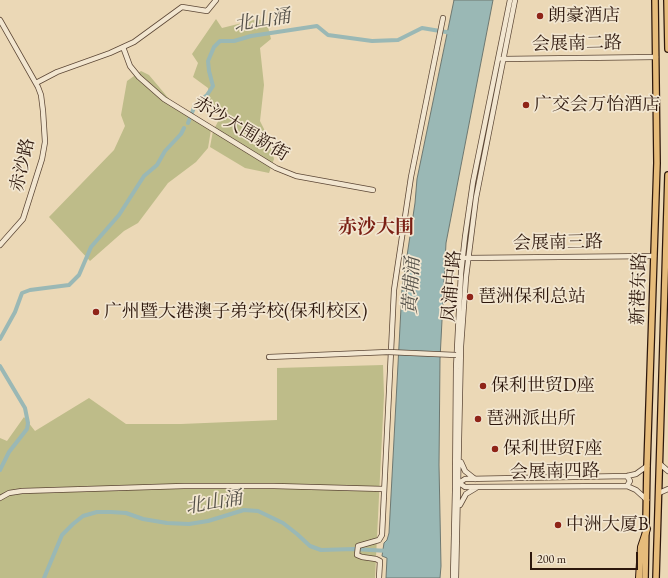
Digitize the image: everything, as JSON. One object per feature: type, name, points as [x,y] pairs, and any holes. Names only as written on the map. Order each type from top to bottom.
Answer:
[{"type":"highway","points":[[639,578],[641,552],[647,529]]},
{"type":"main road","name":"新港东路","points":[[646,578],[647,466],[657,163],[655,0]]},
{"type":"main road","points":[[667,0],[668,49]]},
{"type":"main road","name":"新港东路","points":[[656,578],[668,175]]},
{"type":"street","points":[[36,83],[62,70],[140,39],[180,7],[187,6],[207,10],[216,0]]},
{"type":"street","name":"凤浦中路","points":[[501,59],[510,0]]},
{"type":"street","name":"凤浦中路","points":[[453,578],[456,475],[456,355],[458,316],[472,189],[515,0]]},
{"type":"street","points":[[379,578],[380,561],[357,555],[358,546],[375,542],[381,538],[394,290],[411,177],[443,18]]},
{"type":"street","name":"赤沙路","points":[[0,20],[36,83],[41,95],[43,104],[44,151],[23,219],[0,244]]},
{"type":"street","name":"赤沙大围新街","points":[[123,47],[130,66],[139,78],[164,99],[276,168],[296,176],[373,190]]},
{"type":"street","name":"会展南二路","points":[[501,59],[656,57]]},
{"type":"street","name":"会展南三路","points":[[465,258],[654,256]]},
{"type":"street","name":"凤浦中路","points":[[456,578],[465,258]]},
{"type":"street","points":[[269,356],[388,352],[456,355]]},
{"type":"street","points":[[459,459],[465,471],[477,479]]},
{"type":"street","points":[[660,464],[668,471]]},
{"type":"street","name":"会展南四路","points":[[627,486],[463,487],[459,484],[465,479],[627,476],[636,474],[647,466]]},
{"type":"street","points":[[455,492],[459,484],[456,475]]},
{"type":"street","points":[[627,476],[630,481],[627,486],[636,490],[647,500]]},
{"type":"street","points":[[0,498],[22,491],[184,486],[274,486],[384,489]]},
{"type":"street","points":[[458,508],[466,494],[477,487]]},
{"type":"street","points":[[659,493],[668,489]]},
{"type":"shaded area","points":[[216,19],[222,28],[258,19],[267,23],[271,39],[260,48],[264,85],[260,121],[269,139],[274,159],[269,173],[245,168],[210,147],[213,131],[221,116],[210,103],[208,88],[193,77],[198,63],[192,54]]},
{"type":"shaded area","points":[[141,71],[149,75],[175,106],[211,130],[208,148],[196,162],[168,183],[138,223],[124,231],[90,261],[49,217],[114,150],[125,126],[121,115],[127,81]]},
{"type":"shaded area","points":[[383,365],[384,395],[375,578],[0,578],[0,438],[7,441],[24,417],[35,431],[89,398],[126,424],[181,424],[277,420],[277,368]]},
{"type":"water","name":"黄埔涌","points":[[454,0],[493,0],[446,243],[440,359],[440,578],[386,578],[387,558],[382,556],[384,543],[387,540],[389,533],[402,289],[415,203],[417,179]]},
{"type":"waterway","name":"北山涌","points":[[188,123],[195,105],[207,95],[213,86],[208,61],[214,47],[220,41],[234,41],[251,36],[317,26],[328,35],[372,41],[398,40],[422,28],[452,33]]},
{"type":"waterway","name":"北山涌","points":[[0,339],[15,312],[22,293],[30,290],[69,285],[79,275],[91,247],[119,215],[144,176],[157,165],[165,151],[181,134],[184,128]]},
{"type":"waterway","name":"北山涌","points":[[0,366],[25,408],[28,423],[27,429],[9,452],[0,470]]},
{"type":"waterway","name":"北山涌","points":[[44,578],[62,535],[83,516],[97,512],[126,513],[143,519],[167,523],[189,524],[208,521],[244,510],[258,511],[283,523],[310,546],[321,550],[354,549],[388,551]]},
{"type":"place","name":"朗豪酒店","points":[[540,16]]},
{"type":"place","name":"广交会万怡酒店","points":[[526,105]]},
{"type":"place","name":"琶洲保利总站","points":[[470,297]]},
{"type":"place","name":"广州暨大港澳子弟学校(保利校区)","points":[[96,312]]},
{"type":"place","name":"保利世贸D座","points":[[483,386]]},
{"type":"place","name":"琶洲派出所","points":[[478,419]]},
{"type":"place","name":"保利世贸F座","points":[[495,449]]},
{"type":"place","name":"中洲大厦B","points":[[558,525]]},
{"type":"district","name":"赤沙大围","points":[[376,228]]}]
